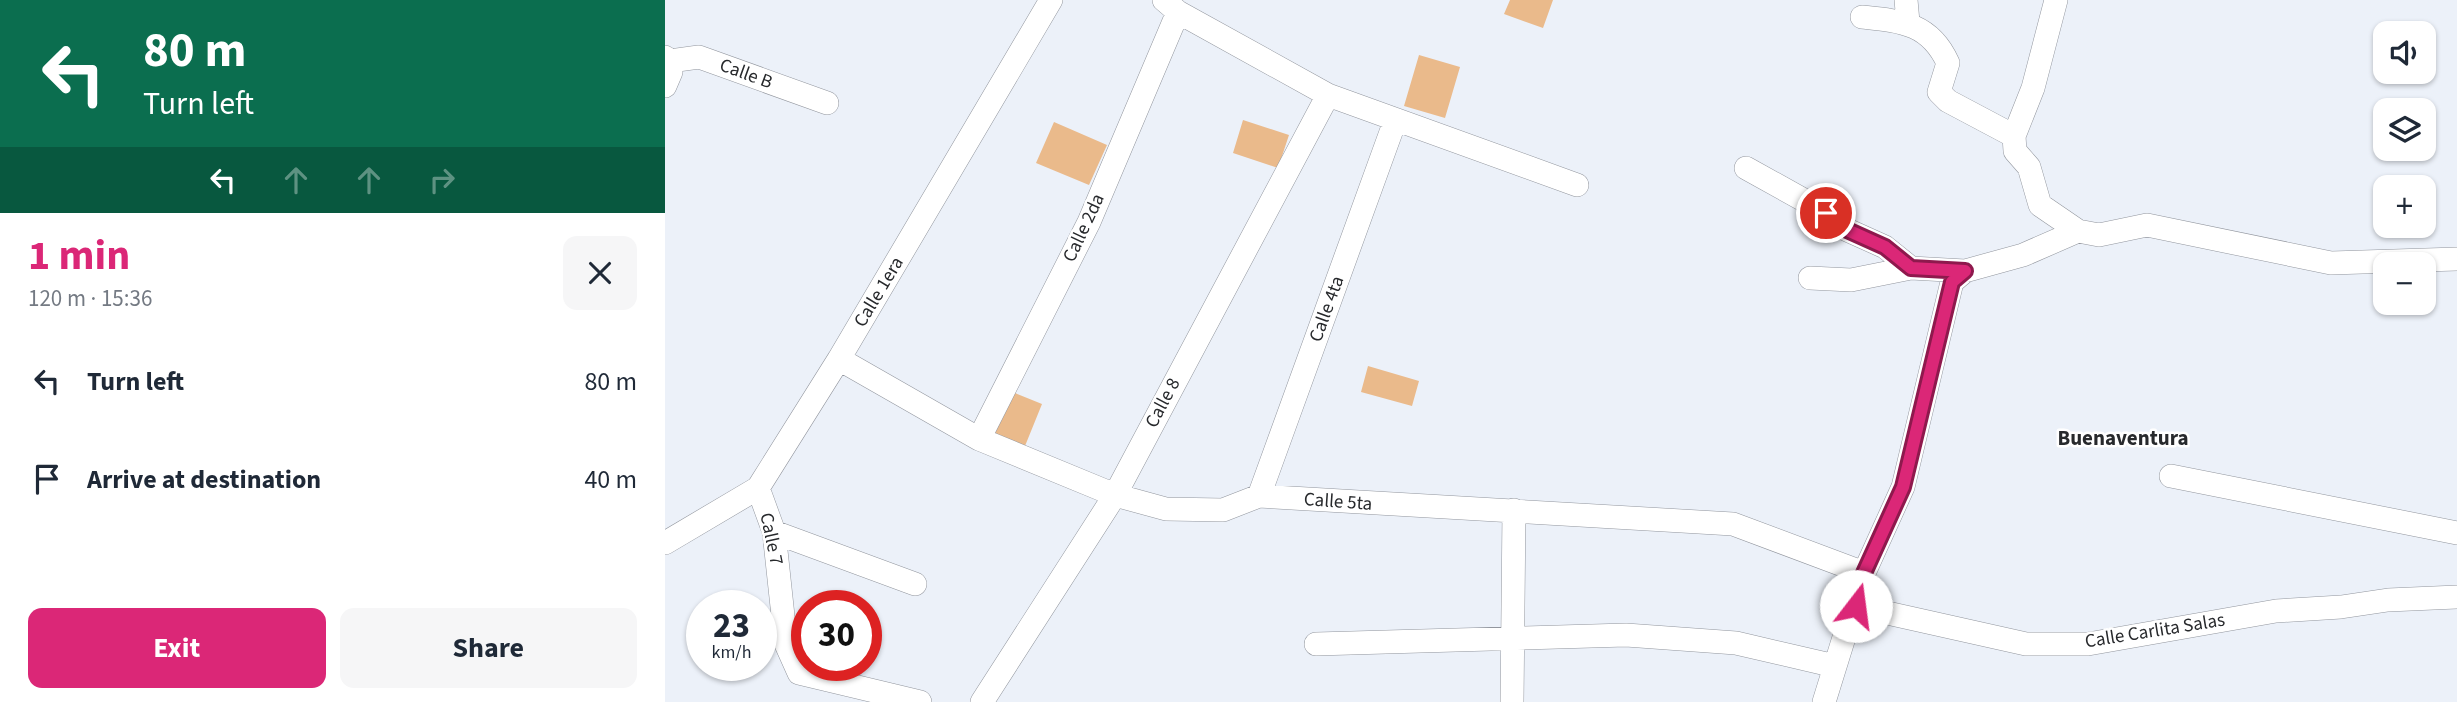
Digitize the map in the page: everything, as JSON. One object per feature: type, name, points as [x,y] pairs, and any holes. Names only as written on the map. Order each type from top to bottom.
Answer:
[{"type":"street","name":"Calle 1era","points":[[665,543],[758,488],[839,359],[1051,0]]},
{"type":"street","points":[[2056,0],[2032,88],[2014,136],[2015,151],[2029,167],[2040,205],[2078,231],[2099,235],[2147,225],[2331,263],[2457,259]]},
{"type":"street","points":[[1171,6],[1328,95],[1577,185]]},
{"type":"street","name":"Calle 2da","points":[[979,439],[1089,222],[1171,6]]},
{"type":"street","points":[[1862,17],[1907,11],[1941,47],[1948,63],[1939,92],[1948,101],[2014,136]]},
{"type":"street","name":"Calle B","points":[[667,59],[699,57],[827,103]]},
{"type":"street","points":[[665,86],[671,72],[667,59]]},
{"type":"street","name":"Calle 8","points":[[982,702],[1115,495],[1328,95]]},
{"type":"street","name":"Calle 4ta","points":[[1259,496],[1395,121]]},
{"type":"street","points":[[1746,168],[1826,213],[1845,229],[1885,247],[1911,268]]},
{"type":"street","points":[[1810,278],[1851,280],[1911,268],[1965,271],[2023,255],[2078,231]]},
{"type":"street","points":[[1828,701],[1835,666],[1856,606],[1864,573],[1903,487],[1952,282],[1965,271]]},
{"type":"street","name":"Calle 5ta","points":[[839,359],[979,439],[1115,495],[1165,509],[1223,510],[1259,496],[1733,524],[1864,573]]},
{"type":"street","points":[[2171,476],[2457,533]]},
{"type":"street","name":"Calle 7","points":[[758,488],[774,532],[786,644],[799,673],[920,702]]},
{"type":"street","points":[[1512,702],[1515,639],[1514,510]]},
{"type":"street","points":[[774,532],[915,584]]},
{"type":"street","name":"Calle Carlita Salas","points":[[1856,606],[2025,644],[2075,644],[2276,611],[2341,607],[2388,600],[2457,597]]},
{"type":"street","points":[[1316,644],[1626,635],[1736,643],[1835,666]]},
{"type":"building","points":[[1510,0],[1553,0],[1543,28],[1504,14]]},
{"type":"building","points":[[1419,55],[1460,67],[1445,118],[1404,106]]},
{"type":"building","points":[[1243,120],[1289,135],[1278,168],[1233,153]]},
{"type":"building","points":[[1054,122],[1107,145],[1089,185],[1036,163]]},
{"type":"building","points":[[1368,366],[1419,381],[1412,406],[1361,392]]},
{"type":"building","points":[[1010,391],[1042,404],[1025,446],[992,433]]},
{"type":"district","name":"Buenaventura","points":[[2123,438]]},
{"type":"route","points":[[1826,213],[1845,229],[1885,247],[1911,268],[1965,271],[1952,282],[1919,432],[1903,487],[1864,573],[1856,606]]}]
